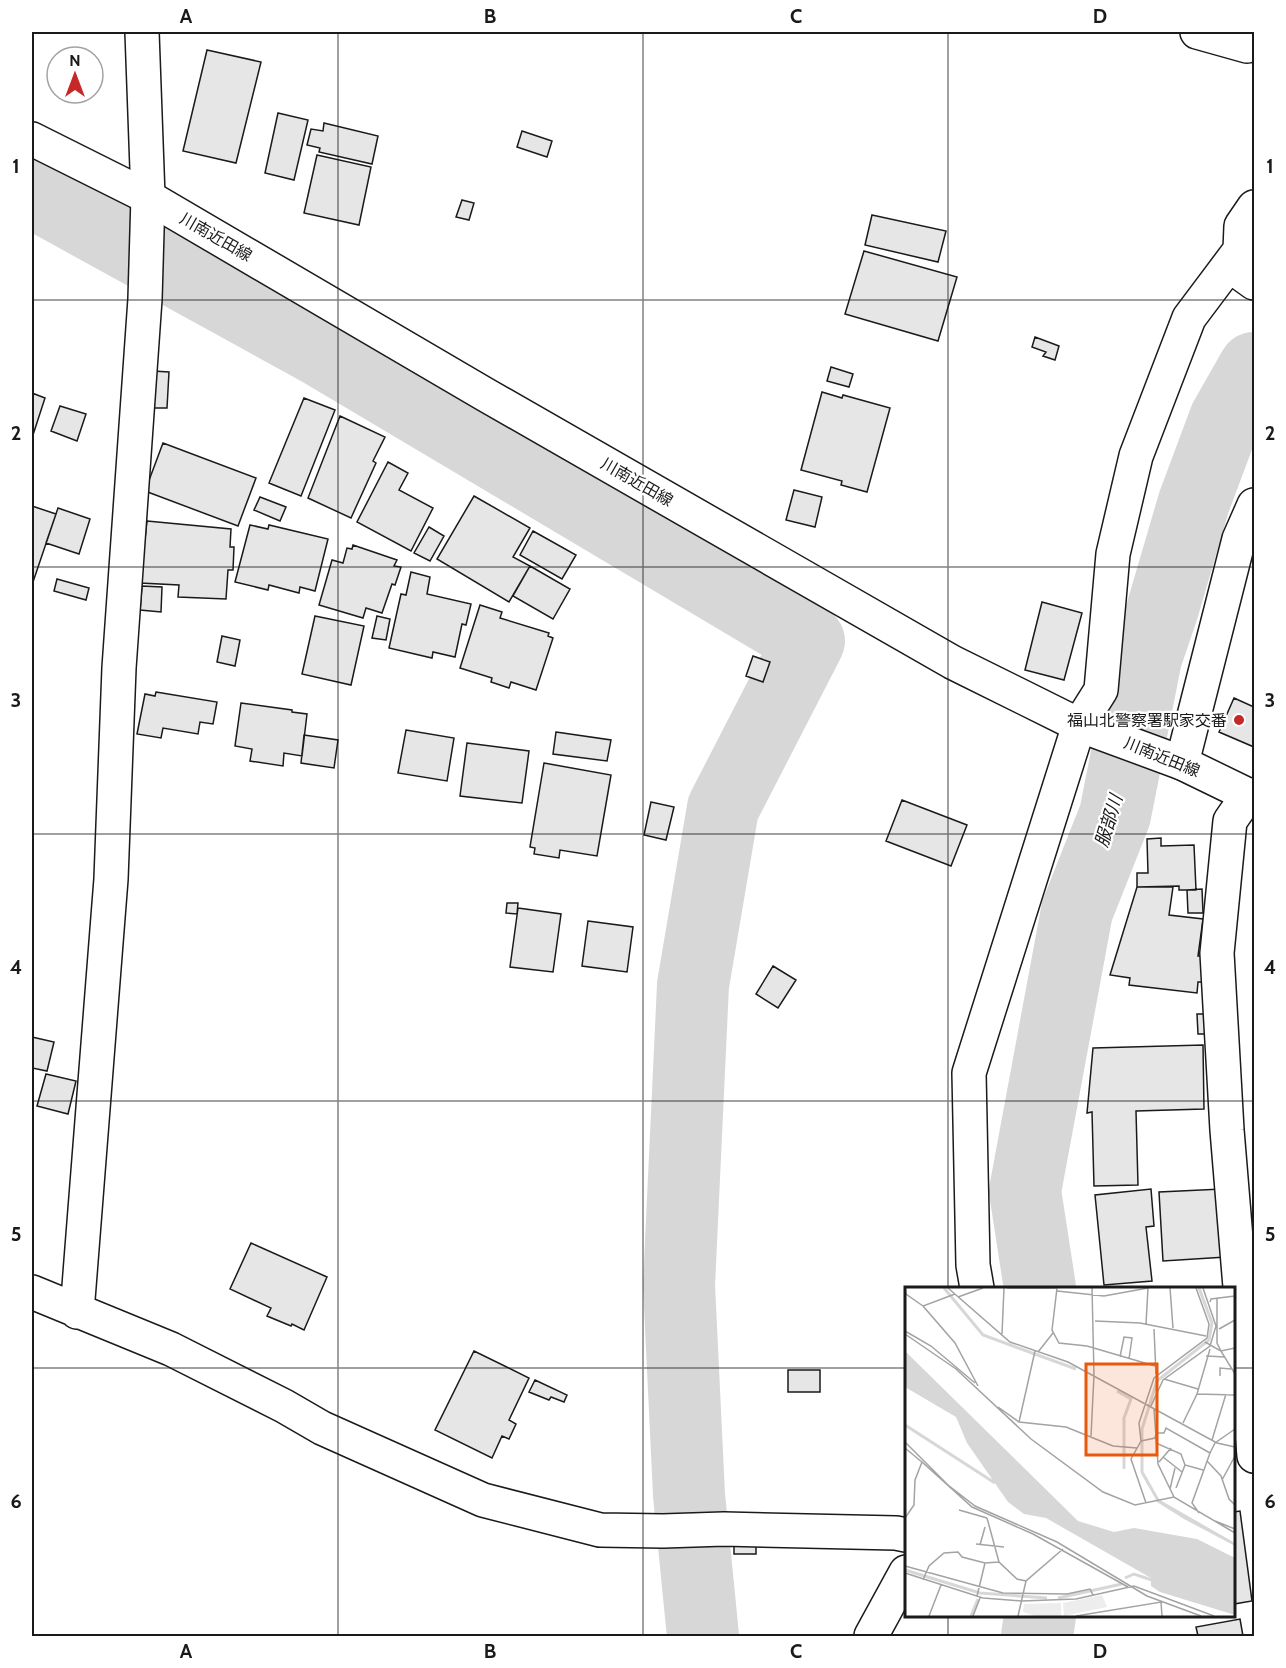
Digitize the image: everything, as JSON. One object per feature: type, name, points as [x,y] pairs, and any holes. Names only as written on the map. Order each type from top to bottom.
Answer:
[{"type":"street","points":[[77,1311],[111,879],[119,668],[145,299],[148,197],[142,32]]},
{"type":"street","points":[[1197,32],[1249,48]]},
{"type":"street","name":"川南近田線","points":[[32,140],[148,197],[941,656],[1090,729],[1175,761],[1251,797]]},
{"type":"street","points":[[977,1287],[973,1265],[969,1073],[1090,729],[1101,690],[1113,554],[1136,456],[1189,318],[1245,263],[1241,226],[1254,207]]},
{"type":"street","points":[[1175,761],[1239,539],[1254,506]]},
{"type":"street","points":[[1251,797],[1230,821],[1217,953],[1227,1130],[1254,1456]]},
{"type":"street","points":[[32,1292],[171,1349],[284,1406],[321,1428],[483,1500],[600,1530],[724,1529],[905,1534]]},
{"type":"street","points":[[871,1636],[905,1574]]},
{"type":"building","points":[[207,50],[261,62],[236,163],[183,151]]},
{"type":"building","points":[[278,113],[308,120],[294,180],[265,173]]},
{"type":"building","points":[[324,123],[378,136],[372,164],[319,152],[320,148],[307,145],[311,129],[323,131]]},
{"type":"building","points":[[522,131],[552,141],[547,157],[517,147]]},
{"type":"building","points":[[317,155],[371,167],[359,225],[304,213]]},
{"type":"building","points":[[462,200],[474,203],[469,220],[456,217]]},
{"type":"building","points":[[872,215],[946,231],[938,262],[865,245]]},
{"type":"building","points":[[864,251],[957,277],[938,341],[845,314]]},
{"type":"building","points":[[1035,337],[1059,346],[1055,360],[1043,356],[1046,352],[1032,347]]},
{"type":"building","points":[[831,367],[853,374],[849,387],[827,381]]},
{"type":"building","points":[[153,371],[169,372],[167,408],[151,408]]},
{"type":"building","points":[[822,392],[842,398],[843,395],[890,408],[867,492],[841,485],[842,481],[801,470]]},
{"type":"building","points":[[32,393],[45,398],[32,438]]},
{"type":"building","points":[[304,398],[335,410],[301,496],[269,483]]},
{"type":"building","points":[[60,406],[86,414],[77,441],[51,431]]},
{"type":"building","points":[[340,416],[385,437],[351,518],[308,498]]},
{"type":"building","points":[[163,443],[256,478],[238,526],[145,491]]},
{"type":"building","points":[[388,462],[408,473],[399,490],[433,508],[411,551],[357,522]]},
{"type":"building","points":[[794,490],[822,497],[815,527],[786,520]]},
{"type":"building","points":[[474,496],[530,528],[513,557],[530,566],[509,602],[437,559]]},
{"type":"building","points":[[260,497],[286,507],[280,521],[254,510]]},
{"type":"building","points":[[32,506],[56,514],[33,582],[32,582]]},
{"type":"building","points":[[58,508],[90,519],[79,554],[46,543]]},
{"type":"building","points":[[147,521],[231,529],[230,547],[234,547],[233,570],[228,570],[226,599],[178,597],[179,585],[140,583]]},
{"type":"building","points":[[250,525],[268,529],[269,525],[328,539],[315,591],[300,587],[299,593],[269,585],[268,590],[235,582]]},
{"type":"building","points":[[429,527],[444,536],[430,561],[414,553]]},
{"type":"building","points":[[533,531],[576,555],[562,579],[520,555]]},
{"type":"building","points":[[353,545],[397,560],[394,566],[401,567],[395,585],[392,584],[382,613],[366,608],[363,618],[319,605],[332,560],[343,563],[347,548],[352,549]]},
{"type":"building","points":[[530,566],[570,589],[553,619],[513,596]]},
{"type":"building","points":[[411,572],[430,577],[427,594],[471,604],[466,625],[462,624],[455,657],[433,652],[432,658],[389,648],[401,594],[406,595]]},
{"type":"building","points":[[57,579],[89,588],[86,600],[54,591]]},
{"type":"building","points":[[142,586],[162,587],[161,612],[140,610]]},
{"type":"building","points":[[1042,602],[1082,613],[1064,680],[1025,670]]},
{"type":"building","points":[[480,605],[502,612],[500,618],[549,633],[548,636],[553,638],[536,690],[511,682],[509,688],[491,682],[492,678],[460,668]]},
{"type":"building","points":[[315,616],[364,626],[351,685],[302,674]]},
{"type":"building","points":[[377,616],[390,619],[386,640],[372,638]]},
{"type":"building","points":[[222,636],[240,640],[235,666],[217,662]]},
{"type":"building","points":[[753,656],[770,662],[763,682],[746,676]]},
{"type":"building","points":[[156,692],[217,702],[213,724],[200,722],[198,734],[163,728],[161,738],[137,734],[145,694],[155,696]]},
{"type":"building","name":"福山北警察署駅家交番","points":[[1234,698],[1254,707],[1254,747],[1219,732]]},
{"type":"building","points":[[241,703],[307,714],[302,756],[284,753],[283,766],[250,761],[252,749],[235,746]]},
{"type":"building","points":[[406,730],[454,738],[447,781],[398,773]]},
{"type":"building","points":[[556,732],[611,740],[607,761],[553,754]]},
{"type":"building","points":[[304,735],[338,740],[334,768],[301,763]]},
{"type":"building","points":[[467,743],[529,751],[522,803],[460,796]]},
{"type":"building","points":[[544,763],[611,775],[597,856],[560,850],[559,858],[534,854],[535,848],[530,847]]},
{"type":"building","points":[[902,800],[967,825],[951,866],[886,841]]},
{"type":"building","points":[[651,802],[674,807],[666,840],[644,835]]},
{"type":"building","points":[[1161,838],[1161,846],[1194,845],[1196,890],[1179,890],[1179,886],[1137,887],[1137,873],[1148,873],[1147,839]]},
{"type":"building","points":[[1137,887],[1173,887],[1169,915],[1203,919],[1198,956],[1205,956],[1203,982],[1198,982],[1197,993],[1129,985],[1130,978],[1110,975]]},
{"type":"building","points":[[1202,889],[1203,913],[1188,913],[1187,890]]},
{"type":"building","points":[[507,903],[518,903],[517,914],[506,913]]},
{"type":"building","points":[[518,908],[561,914],[553,972],[510,967]]},
{"type":"building","points":[[588,921],[633,927],[627,972],[582,966]]},
{"type":"building","points":[[773,966],[796,980],[778,1008],[756,994]]},
{"type":"building","points":[[1197,1014],[1209,1014],[1210,1034],[1198,1034]]},
{"type":"building","points":[[32,1037],[54,1042],[47,1071],[32,1068]]},
{"type":"building","points":[[1203,1045],[1204,1109],[1136,1111],[1138,1185],[1094,1186],[1092,1112],[1087,1113],[1093,1048]]},
{"type":"building","points":[[46,1074],[76,1081],[68,1114],[37,1106]]},
{"type":"building","points":[[1151,1189],[1154,1226],[1146,1227],[1152,1281],[1104,1285],[1095,1195]]},
{"type":"building","points":[[1222,1189],[1226,1257],[1163,1261],[1159,1192]]},
{"type":"building","points":[[251,1243],[327,1277],[304,1330],[267,1316],[271,1308],[230,1289]]},
{"type":"building","points":[[474,1351],[529,1378],[509,1420],[516,1424],[509,1439],[502,1436],[492,1458],[435,1430]]},
{"type":"building","points":[[788,1370],[820,1370],[820,1392],[788,1392]]},
{"type":"building","points":[[535,1380],[567,1395],[564,1402],[551,1397],[549,1400],[529,1392]]},
{"type":"building","points":[[1240,1511],[1252,1601],[1235,1604],[1235,1512]]},
{"type":"building","points":[[734,1545],[756,1545],[756,1554],[734,1554]]},
{"type":"building","points":[[1240,1619],[1243,1636],[1198,1636],[1196,1627]]},
{"type":"waterway","points":[[32,192],[321,351],[809,641],[723,808],[693,985],[679,1285],[689,1495],[703,1636]]},
{"type":"waterway","name":"服部川","points":[[1040,1287],[1025,1191],[1077,911],[1115,815],[1146,658],[1194,502],[1225,419],[1254,368]]},
{"type":"waterway","name":"服部川","points":[[1037,1636],[1040,1617]]},
{"type":"place","name":"福山北警察署駅家交番","points":[[1239,720]]}]
